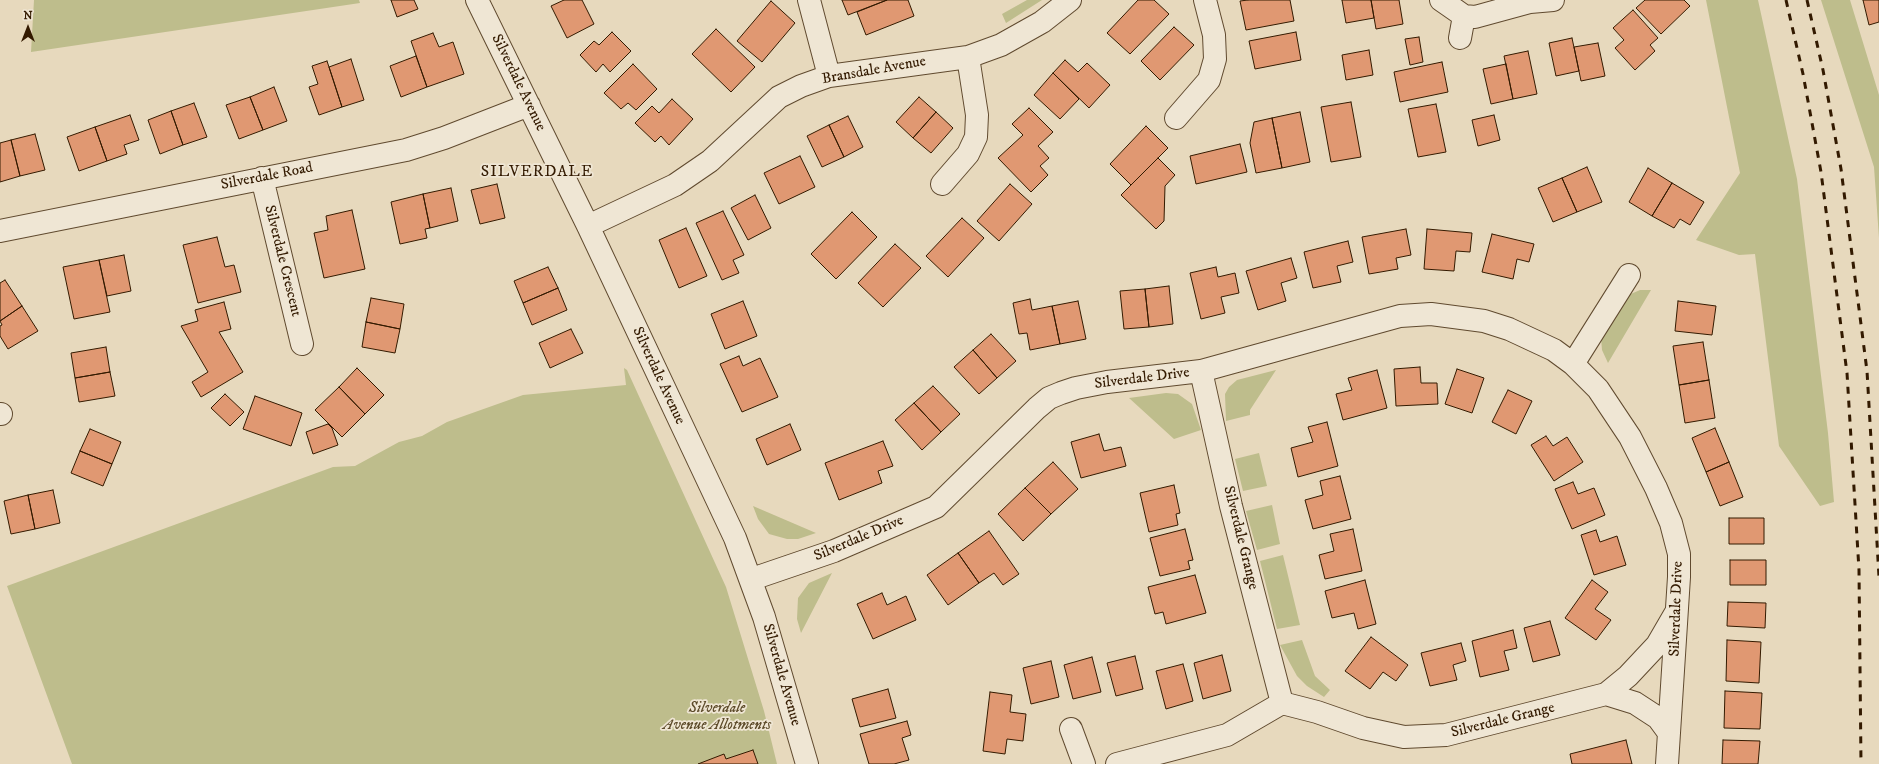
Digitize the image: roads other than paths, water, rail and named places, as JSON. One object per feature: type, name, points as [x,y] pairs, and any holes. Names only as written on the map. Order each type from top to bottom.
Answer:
[{"type":"street","name":"Silverdale Avenue","points":[[477,0],[588,226],[752,579],[807,764]]},
{"type":"street","points":[[809,0],[829,76]]},
{"type":"street","name":"Bransdale Avenue","points":[[588,226],[675,185],[710,162],[779,97],[801,86],[829,76],[968,57],[1001,44],[1042,22],[1070,0]]},
{"type":"street","points":[[1176,118],[1209,80],[1215,59],[1214,35],[1205,0]]},
{"type":"street","points":[[1441,0],[1464,16],[1475,17],[1530,2],[1553,0]]},
{"type":"street","points":[[1460,38],[1464,16]]},
{"type":"street","points":[[942,184],[968,154],[976,137],[977,115],[968,57]]},
{"type":"street","name":"Silverdale Road","points":[[0,231],[406,150],[444,138],[529,105]]},
{"type":"street","name":"Silverdale Crescent","points":[[262,178],[302,344]]},
{"type":"street","points":[[1573,364],[1629,275]]},
{"type":"street","name":"Silverdale Drive","points":[[752,579],[834,551],[936,506],[1037,408],[1061,392],[1107,382],[1201,371],[1380,320],[1400,316],[1424,314],[1484,321],[1510,329],[1534,339],[1573,364],[1598,388],[1616,413],[1630,437],[1659,495],[1671,523],[1679,554],[1677,611],[1667,764]]},
{"type":"street","name":"Silverdale Grange","points":[[1201,371],[1231,506],[1282,703],[1317,712],[1363,728],[1411,736],[1446,735],[1606,694],[1628,676],[1657,645],[1677,611]]},
{"type":"street","points":[[1606,694],[1635,703],[1658,718],[1669,733]]},
{"type":"street","points":[[1117,764],[1227,735],[1282,703]]},
{"type":"street","points":[[1071,729],[1084,764]]},
{"type":"railway","points":[[1786,0],[1803,74],[1821,172],[1847,373],[1859,570],[1861,764]]},
{"type":"railway","points":[[1807,0],[1823,70],[1841,169],[1867,371],[1879,577]]},
{"type":"district","name":"SILVERDALE","points":[[537,173]]},
{"type":"park label","name":"Silverdale Avenue Allotments","points":[[717,718]]}]
